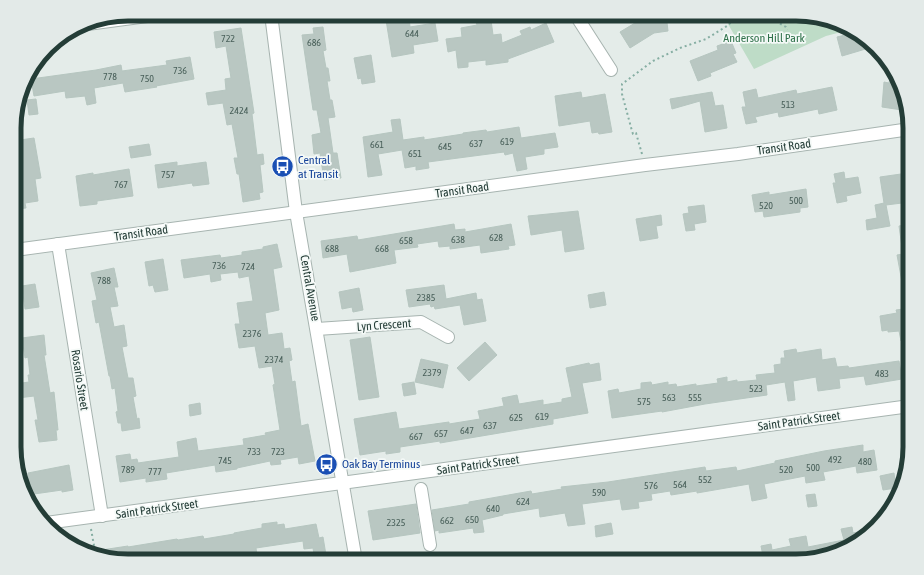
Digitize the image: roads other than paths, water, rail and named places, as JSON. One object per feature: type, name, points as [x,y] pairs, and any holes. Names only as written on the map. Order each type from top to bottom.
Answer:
[{"type":"street","name":"Central Avenue","points":[[272,21],[296,212],[355,554]]},
{"type":"street","points":[[580,21],[611,70]]},
{"type":"street","name":"Transit Road","points":[[21,249],[645,165],[738,154],[903,130]]},
{"type":"street","name":"Rosario Street","points":[[58,244],[102,516]]},
{"type":"street","name":"Lyn Crescent","points":[[317,329],[421,322],[448,337]]},
{"type":"street","name":"Saint Patrick Street","points":[[51,522],[903,407]]},
{"type":"street","points":[[421,490],[430,545]]},
{"type":"place","name":"Central at Transit","points":[[282,167]]},
{"type":"place","name":"Oak Bay Terminus","points":[[326,464]]},
{"type":"park label","name":"Anderson Hill Park","points":[[764,38]]}]
